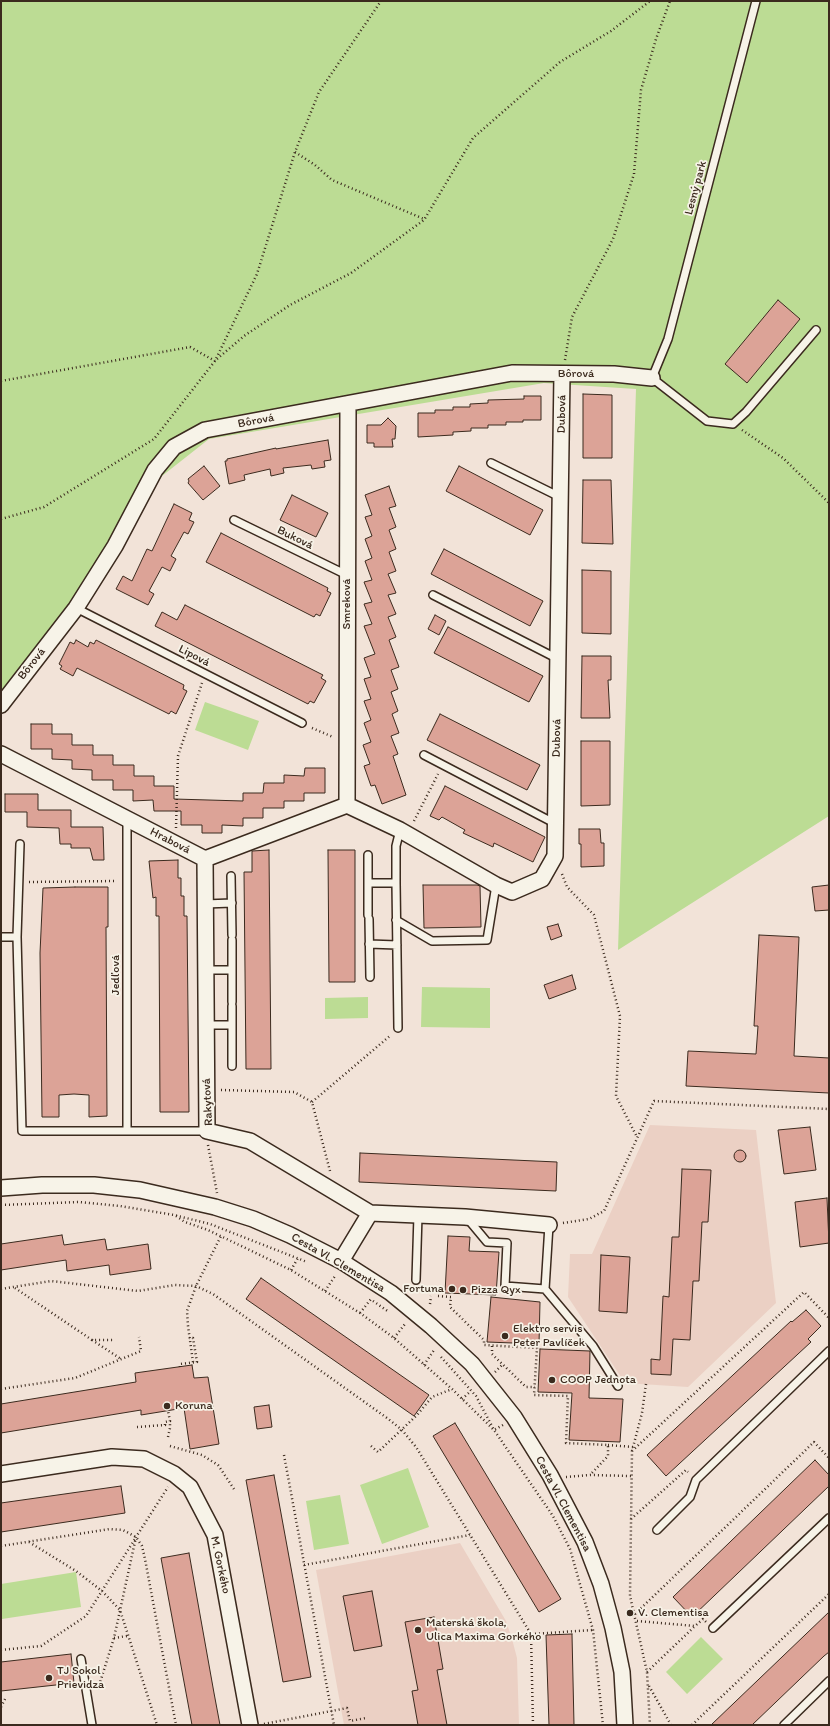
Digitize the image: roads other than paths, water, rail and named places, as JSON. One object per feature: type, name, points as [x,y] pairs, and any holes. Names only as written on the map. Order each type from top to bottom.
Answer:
[{"type":"street","name":"Bôrová","points":[[1,705],[76,608],[116,546],[155,470],[174,447],[205,430],[512,374],[614,374],[652,378]]},
{"type":"street","name":"Dubová","points":[[347,805],[403,832],[496,885],[512,892],[542,879],[555,856],[562,374]]},
{"type":"street","name":"Smreková","points":[[347,805],[348,404]]},
{"type":"street","name":"Hrabová","points":[[1,754],[205,858],[347,805]]},
{"type":"street","name":"Rakytová","points":[[205,858],[207,1135],[250,1141],[370,1213]]},
{"type":"street","name":"Cesta Vl. Clementisa","points":[[1,1188],[42,1185],[94,1186],[140,1190],[215,1207],[253,1219],[290,1235],[341,1261],[391,1293],[431,1326],[472,1364],[514,1417],[550,1474],[581,1536],[601,1584],[613,1628],[622,1672],[625,1725]]},
{"type":"street","points":[[341,1261],[370,1213],[465,1217],[549,1225]]},
{"type":"street","name":"M. Gorkého","points":[[1,1474],[112,1457],[144,1459],[174,1474],[190,1487],[215,1535],[250,1725]]},
{"type":"lane","name":"Lesný park","points":[[652,378],[668,339],[756,1]]},
{"type":"lane","points":[[652,378],[707,421],[733,424],[746,412],[816,330]]},
{"type":"lane","points":[[491,463],[560,497]]},
{"type":"lane","name":"Buková","points":[[234,520],[347,575]]},
{"type":"lane","points":[[433,595],[558,659]]},
{"type":"lane","name":"Lipová","points":[[76,608],[302,723]]},
{"type":"lane","points":[[424,755],[556,824]]},
{"type":"lane","name":"Jedľová","points":[[127,819],[127,1131]]},
{"type":"lane","points":[[398,1028],[396,846],[403,832]]},
{"type":"lane","points":[[20,844],[17,937],[22,1131],[127,1131],[207,1135]]},
{"type":"lane","points":[[368,855],[370,977]]},
{"type":"lane","points":[[231,876],[232,1066]]},
{"type":"lane","points":[[368,883],[396,883]]},
{"type":"lane","points":[[396,920],[432,941],[487,940],[496,885]]},
{"type":"lane","points":[[205,904],[232,903]]},
{"type":"lane","points":[[1,937],[17,937]]},
{"type":"lane","points":[[369,944],[397,945]]},
{"type":"lane","points":[[205,970],[232,970]]},
{"type":"lane","points":[[206,1025],[232,1026]]},
{"type":"lane","points":[[416,1280],[418,1215]]},
{"type":"lane","points":[[465,1217],[487,1242],[507,1243],[504,1286],[545,1289]]},
{"type":"lane","points":[[549,1225],[545,1289],[593,1346],[618,1386]]},
{"type":"lane","points":[[656,1530],[690,1498],[696,1480],[829,1351]]},
{"type":"lane","points":[[713,1628],[829,1518]]},
{"type":"lane","points":[[81,1660],[92,1725]]},
{"type":"lane","points":[[784,1725],[829,1682]]},
{"type":"place","name":"Fortuna","points":[[452,1289]]},
{"type":"place","name":"Pizza Qyx","points":[[463,1290]]},
{"type":"place","name":"Elektro servis Peter Pavlíček","points":[[505,1336]]},
{"type":"place","name":"COOP Jednota","points":[[552,1380]]},
{"type":"place","name":"Koruna","points":[[167,1406]]},
{"type":"place","name":"V. Clementisa","points":[[630,1613]]},
{"type":"place","name":"Materská škola, Ulica Maxima Gorkého","points":[[418,1630]]},
{"type":"place","name":"TJ Sokol Prievidza","points":[[49,1678]]}]
